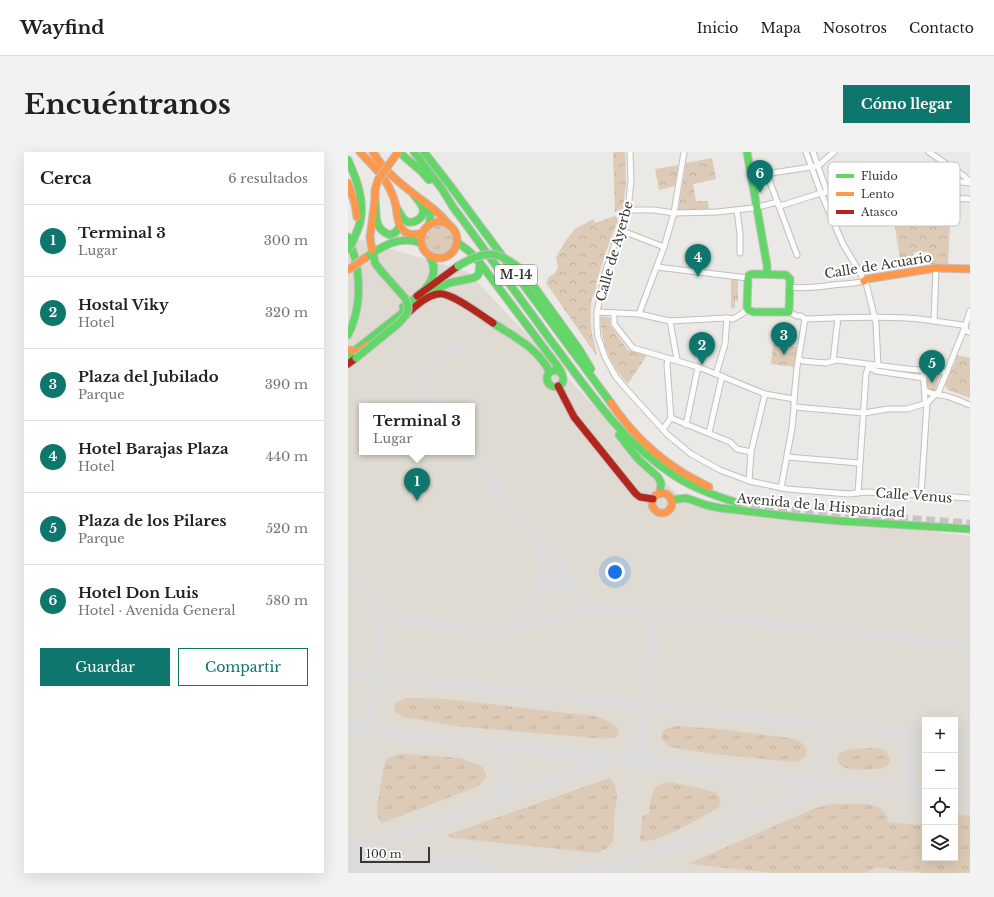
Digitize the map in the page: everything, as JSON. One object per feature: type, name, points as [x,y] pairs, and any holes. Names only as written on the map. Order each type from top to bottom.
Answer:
[{"type":"main road","points":[[360,152],[385,180],[400,215],[405,221],[415,222],[423,214],[422,207],[414,194]]},
{"type":"main road","points":[[373,152],[381,164],[400,183],[445,218],[456,232],[457,242],[453,253]]},
{"type":"main road","points":[[352,352],[398,324],[407,312],[408,305],[406,299],[377,266],[370,237],[375,190],[378,180],[398,152],[421,171],[453,207]]},
{"type":"main road","name":"M-14","points":[[414,152],[442,188],[453,207],[600,405],[633,443],[653,461],[683,481],[725,499],[739,500],[692,478],[669,464],[644,443],[606,398],[424,152]]},
{"type":"main road","points":[[747,152],[767,265],[767,274]]},
{"type":"main road","points":[[348,160],[356,177],[360,191],[362,210],[360,224],[348,249]]},
{"type":"main road","points":[[348,183],[355,204],[357,230]]},
{"type":"main road","points":[[375,200],[377,224],[380,230],[390,235],[396,232],[400,226]]},
{"type":"main road","points":[[424,202],[430,210],[431,215],[429,225]]},
{"type":"main road","points":[[396,205],[397,217],[403,231],[409,235],[422,233]]},
{"type":"main road","points":[[348,357],[417,296],[427,285],[433,276],[434,267],[430,257],[422,248],[422,233],[429,225],[434,223],[439,222],[449,225]]},
{"type":"main road","points":[[348,236],[355,257],[358,273],[357,310],[348,340]]},
{"type":"main road","points":[[348,270],[379,249],[399,240],[412,239],[421,243]]},
{"type":"main road","points":[[457,242],[470,252],[480,263],[557,364],[564,379],[558,386],[549,384],[547,379],[550,372],[547,352]]},
{"type":"main road","points":[[430,257],[442,259],[460,250],[470,252]]},
{"type":"main road","points":[[417,296],[470,258],[490,254],[510,259],[523,271],[579,349],[602,385],[606,398]]},
{"type":"main road","points":[[348,364],[352,352],[429,293],[442,286],[474,279],[479,273],[480,263]]},
{"type":"main road","name":"Calle de Acuario","points":[[864,281],[867,278],[936,268],[970,269]]},
{"type":"main road","points":[[767,274],[786,275],[790,279],[789,312],[754,312],[748,310],[749,275],[767,274]]},
{"type":"main road","points":[[352,352],[361,350],[423,301],[439,293],[453,297],[527,345],[536,352],[546,364],[550,372]]},
{"type":"main road","points":[[348,335],[353,326]]},
{"type":"main road","points":[[550,372],[556,370],[561,373]]},
{"type":"main road","points":[[558,386],[563,393],[574,417],[636,494],[640,497],[653,500]]},
{"type":"main road","points":[[600,405],[606,417],[634,455],[658,477],[661,483],[660,494]]},
{"type":"main road","points":[[660,494],[667,495],[671,500],[672,505],[668,511],[661,513],[653,509],[652,506],[653,500],[660,494]]},
{"type":"main road","name":"Avenida de la Hispanidad","points":[[671,500],[686,498],[720,508],[796,517],[970,529]]},
{"type":"street","name":"Calle de Ayerbe","points":[[630,152],[631,180],[628,210],[605,273],[597,312],[598,337],[611,370],[668,435],[691,454],[720,470],[749,481],[781,488],[849,494],[858,493]]},
{"type":"street","points":[[639,314],[664,247],[674,213],[684,152]]},
{"type":"street","points":[[806,152],[811,167],[824,192]]},
{"type":"street","points":[[813,152],[828,206]]},
{"type":"street","points":[[752,176],[818,166],[834,152]]},
{"type":"street","points":[[929,152],[944,162]]},
{"type":"street","points":[[960,173],[970,182]]},
{"type":"street","points":[[767,174],[797,255]]},
{"type":"street","points":[[628,210],[654,210],[674,213],[709,213],[779,204],[828,192]]},
{"type":"street","points":[[960,199],[970,199]]},
{"type":"street","points":[[737,210],[740,234],[740,253]]},
{"type":"street","points":[[835,226],[843,244],[866,283],[876,323],[878,366]]},
{"type":"street","points":[[620,230],[664,247]]},
{"type":"street","points":[[657,267],[748,278]]},
{"type":"street","points":[[934,321],[936,268]]},
{"type":"street","name":"Calle de Acuario","points":[[790,287],[815,287],[864,281]]},
{"type":"street","points":[[597,312],[639,314],[670,321],[733,319],[748,310]]},
{"type":"street","points":[[794,407],[864,413],[888,409],[907,409],[927,403],[939,391],[970,311]]},
{"type":"street","points":[[789,312],[796,316],[802,316],[805,318],[909,318],[962,325],[965,327],[966,331],[970,332]]},
{"type":"street","points":[[614,313],[614,324],[633,348],[698,367],[765,394],[794,399]]},
{"type":"street","points":[[716,374],[725,344],[727,318]]},
{"type":"street","points":[[781,488],[792,428],[794,399],[805,318]]},
{"type":"street","points":[[833,361],[838,318]]},
{"type":"street","points":[[670,321],[677,360]]},
{"type":"street","points":[[663,428],[671,418],[667,365],[668,358]]},
{"type":"street","points":[[799,359],[803,361],[826,363],[833,361],[853,362],[878,366],[947,372]]},
{"type":"street","points":[[869,365],[876,371],[924,378]]},
{"type":"street","points":[[858,493],[866,374],[869,365]]},
{"type":"street","points":[[686,425],[698,367]]},
{"type":"street","points":[[921,495],[927,403],[925,400],[923,370]]},
{"type":"street","points":[[708,433],[722,376]]},
{"type":"street","points":[[925,390],[926,392],[946,396],[970,404]]},
{"type":"street","points":[[749,481],[751,452],[765,394]]},
{"type":"street","points":[[671,418],[730,442],[737,450],[751,452]]},
{"type":"street","points":[[787,457],[860,463]]},
{"type":"street","name":"Calle Venus","points":[[858,493],[866,492],[970,498]]},
{"type":"shaded area","points":[[348,236],[468,272],[684,502],[970,536],[970,873],[348,873]]},
{"type":"green space","points":[[613,152],[625,152],[626,183],[623,209],[615,212]]},
{"type":"green space","points":[[712,158],[716,179],[693,184],[696,201],[708,201],[709,211],[678,212],[686,163]]},
{"type":"green space","points":[[679,165],[675,186],[659,190],[655,169]]},
{"type":"green space","points":[[615,216],[618,220],[605,254],[596,284],[596,291],[591,300],[591,326],[596,355],[546,283],[558,267],[556,257],[566,240],[575,229],[593,219],[595,223]]},
{"type":"green space","points":[[439,225],[449,230],[454,240],[449,250],[439,255],[429,250],[424,240],[429,230]]},
{"type":"green space","points":[[895,226],[950,226],[948,264],[930,264],[929,252],[914,252],[913,264],[901,266]]},
{"type":"green space","points":[[731,279],[738,279],[738,301],[735,301],[735,308],[731,308]]},
{"type":"green space","points":[[603,316],[610,318],[610,325],[628,350],[647,355],[628,384],[616,369],[605,345],[600,319]]},
{"type":"green space","points":[[773,344],[798,347],[795,367],[771,364]]},
{"type":"green space","points":[[957,355],[970,358],[970,398],[948,390],[945,385]]},
{"type":"green space","points":[[927,374],[939,374],[940,376],[935,390],[933,391],[927,389]]},
{"type":"green space","points":[[407,698],[445,699],[595,716],[617,726],[619,733],[616,737],[607,739],[455,726],[400,715],[396,712],[394,706],[398,701]]},
{"type":"green space","points":[[677,726],[720,729],[790,738],[800,742],[807,749],[806,756],[800,761],[793,762],[713,754],[670,747],[663,740],[662,732],[668,728]]},
{"type":"green space","points":[[873,748],[883,750],[890,757],[890,760],[887,766],[879,769],[849,769],[843,767],[839,764],[837,757],[842,752],[852,749]]},
{"type":"green space","points":[[404,754],[460,758],[481,766],[485,771],[486,777],[479,786],[382,823],[378,818],[377,807],[384,765],[388,758],[395,755]]},
{"type":"green space","points":[[610,778],[615,785],[617,797],[613,841],[607,848],[598,853],[452,838],[447,835]]},
{"type":"green space","points":[[671,782],[715,792],[719,796],[721,803],[718,808],[681,828],[661,837],[642,842],[640,839],[643,814],[649,815],[653,792],[659,785]]},
{"type":"green space","points":[[832,804],[868,804],[880,808],[888,817],[887,822],[920,825],[922,822],[922,861],[958,861],[958,814],[970,816],[970,873],[921,873],[877,867],[866,873],[774,873],[689,864],[816,808]]},
{"type":"taxiway","points":[[431,403],[423,393],[423,377],[459,347]]},
{"type":"taxiway","points":[[471,455],[578,592],[591,604],[603,610]]},
{"type":"taxiway","points":[[506,626],[526,611],[539,592],[544,570],[543,558],[539,545]]},
{"type":"taxiway","points":[[348,568],[371,598],[376,608],[379,620],[380,635],[372,709],[363,722],[348,730]]},
{"type":"taxiway","points":[[538,595],[550,585],[559,583],[569,585],[574,588]]},
{"type":"taxiway","points":[[375,605],[391,617],[404,621],[489,631],[512,629],[574,613],[593,611],[707,617],[970,646]]},
{"type":"taxiway","points":[[614,758],[630,751],[641,736],[652,631],[658,620],[670,615]]},
{"type":"taxiway","points":[[348,673],[922,736]]},
{"type":"taxiway","points":[[731,827],[816,790],[819,783],[822,753],[826,740],[835,730],[843,728]]},
{"type":"taxiway","points":[[348,730],[922,793]]},
{"type":"taxiway","points":[[907,791],[913,735]]},
{"type":"taxiway","points":[[641,736],[643,745],[648,753],[658,762],[663,764]]},
{"type":"taxiway","points":[[958,739],[970,741]]},
{"type":"taxiway","points":[[485,746],[493,751],[499,758],[505,773],[505,781],[502,789],[490,802]]},
{"type":"taxiway","points":[[348,845],[403,835],[611,760]]},
{"type":"taxiway","points":[[569,873],[599,870],[628,864],[722,831],[734,823],[741,810],[743,797],[741,790],[735,781],[721,771]]},
{"type":"taxiway","points":[[958,797],[970,798]]},
{"type":"runway","points":[[348,859],[478,873]]},
{"type":"tunnel","points":[[738,503],[780,510],[970,524]]},
{"type":"traffic: fast","points":[[399,152],[429,180]]},
{"type":"traffic: fast","points":[[414,152],[590,394],[620,429],[653,460],[672,474],[704,491],[738,503]]},
{"type":"traffic: fast","points":[[424,152],[611,403]]},
{"type":"traffic: fast","points":[[747,152],[767,265],[767,274]]},
{"type":"traffic: fast","points":[[348,160],[357,183],[362,207],[360,223],[352,243]]},
{"type":"traffic: fast","points":[[398,210],[403,219],[406,221],[412,222],[418,220],[422,215],[423,209],[421,203],[414,195]]},
{"type":"traffic: fast","points":[[375,200],[377,221],[381,229],[390,235],[396,232],[400,226]]},
{"type":"traffic: fast","points":[[426,205],[430,215],[429,225]]},
{"type":"traffic: fast","points":[[348,237],[355,258],[359,287],[355,317],[348,335]]},
{"type":"traffic: fast","points":[[365,258],[378,249],[398,241],[406,240],[421,243]]},
{"type":"traffic: fast","points":[[457,242],[470,252],[480,263],[559,368],[562,376],[563,381],[561,385],[554,387],[550,385],[547,378],[549,373],[556,370],[561,373]]},
{"type":"traffic: fast","points":[[348,249],[352,243]]},
{"type":"traffic: fast","points":[[458,266],[476,257],[492,254],[506,259],[523,271]]},
{"type":"traffic: fast","points":[[374,257],[375,263],[382,272]]},
{"type":"traffic: fast","points":[[403,307],[416,298],[431,280],[434,273],[430,257]]},
{"type":"traffic: fast","points":[[425,295],[449,283],[477,276],[479,273],[480,263]]},
{"type":"traffic: fast","points":[[523,271],[579,349],[591,369]]},
{"type":"traffic: fast","points":[[356,358],[398,324],[406,315],[408,310],[405,298],[382,272]]},
{"type":"traffic: fast","points":[[752,274],[786,275],[790,279],[789,312],[754,312],[748,310],[748,278],[749,275],[752,274]]},
{"type":"traffic: fast","points":[[348,357],[406,310]]},
{"type":"traffic: fast","points":[[493,323],[532,349],[550,372]]},
{"type":"traffic: fast","points":[[619,435],[638,459],[658,477],[661,483],[660,494]]},
{"type":"traffic: fast","points":[[671,500],[686,498],[720,508],[796,517],[970,529]]},
{"type":"traffic: slow","points":[[360,152],[386,182],[393,197],[398,221],[402,229],[411,234],[422,233]]},
{"type":"traffic: slow","points":[[373,152],[382,165],[394,177],[435,210],[449,225]]},
{"type":"traffic: slow","points":[[378,180],[398,152]]},
{"type":"traffic: slow","points":[[372,250],[370,237],[375,190],[378,180]]},
{"type":"traffic: slow","points":[[348,183],[355,204],[357,217]]},
{"type":"traffic: slow","points":[[443,222],[452,227],[456,233],[457,240],[456,247],[452,253],[443,258],[435,258],[426,253],[422,247],[421,236],[426,227],[432,223],[443,222]]},
{"type":"traffic: slow","points":[[348,270],[365,258]]},
{"type":"traffic: slow","points":[[864,281],[867,279],[936,268],[970,269]]},
{"type":"traffic: slow","points":[[348,350],[359,351],[367,345]]},
{"type":"traffic: slow","points":[[611,403],[632,430],[656,453],[682,473],[709,487]]},
{"type":"traffic: slow","points":[[662,493],[669,496],[672,503],[669,510],[662,513],[655,510],[652,503],[655,496],[662,493]]},
{"type":"traffic: jam","points":[[417,296],[458,266]]},
{"type":"traffic: jam","points":[[404,316],[429,297],[443,294],[458,300],[493,323]]},
{"type":"traffic: jam","points":[[348,364],[356,358]]},
{"type":"traffic: jam","points":[[558,386],[574,417],[636,494],[640,497],[653,499]]},
{"type":"place","name":"Hotel Don Luis","points":[[760,193]]},
{"type":"place","name":"Hotel Barajas Plaza","points":[[698,277]]},
{"type":"place","name":"Plaza del Jubilado","points":[[784,355]]},
{"type":"place","name":"Hostal Viky","points":[[702,365]]},
{"type":"place","name":"Plaza de los Pilares","points":[[932,383]]},
{"type":"place","name":"Terminal 3","points":[[417,501]]}]
